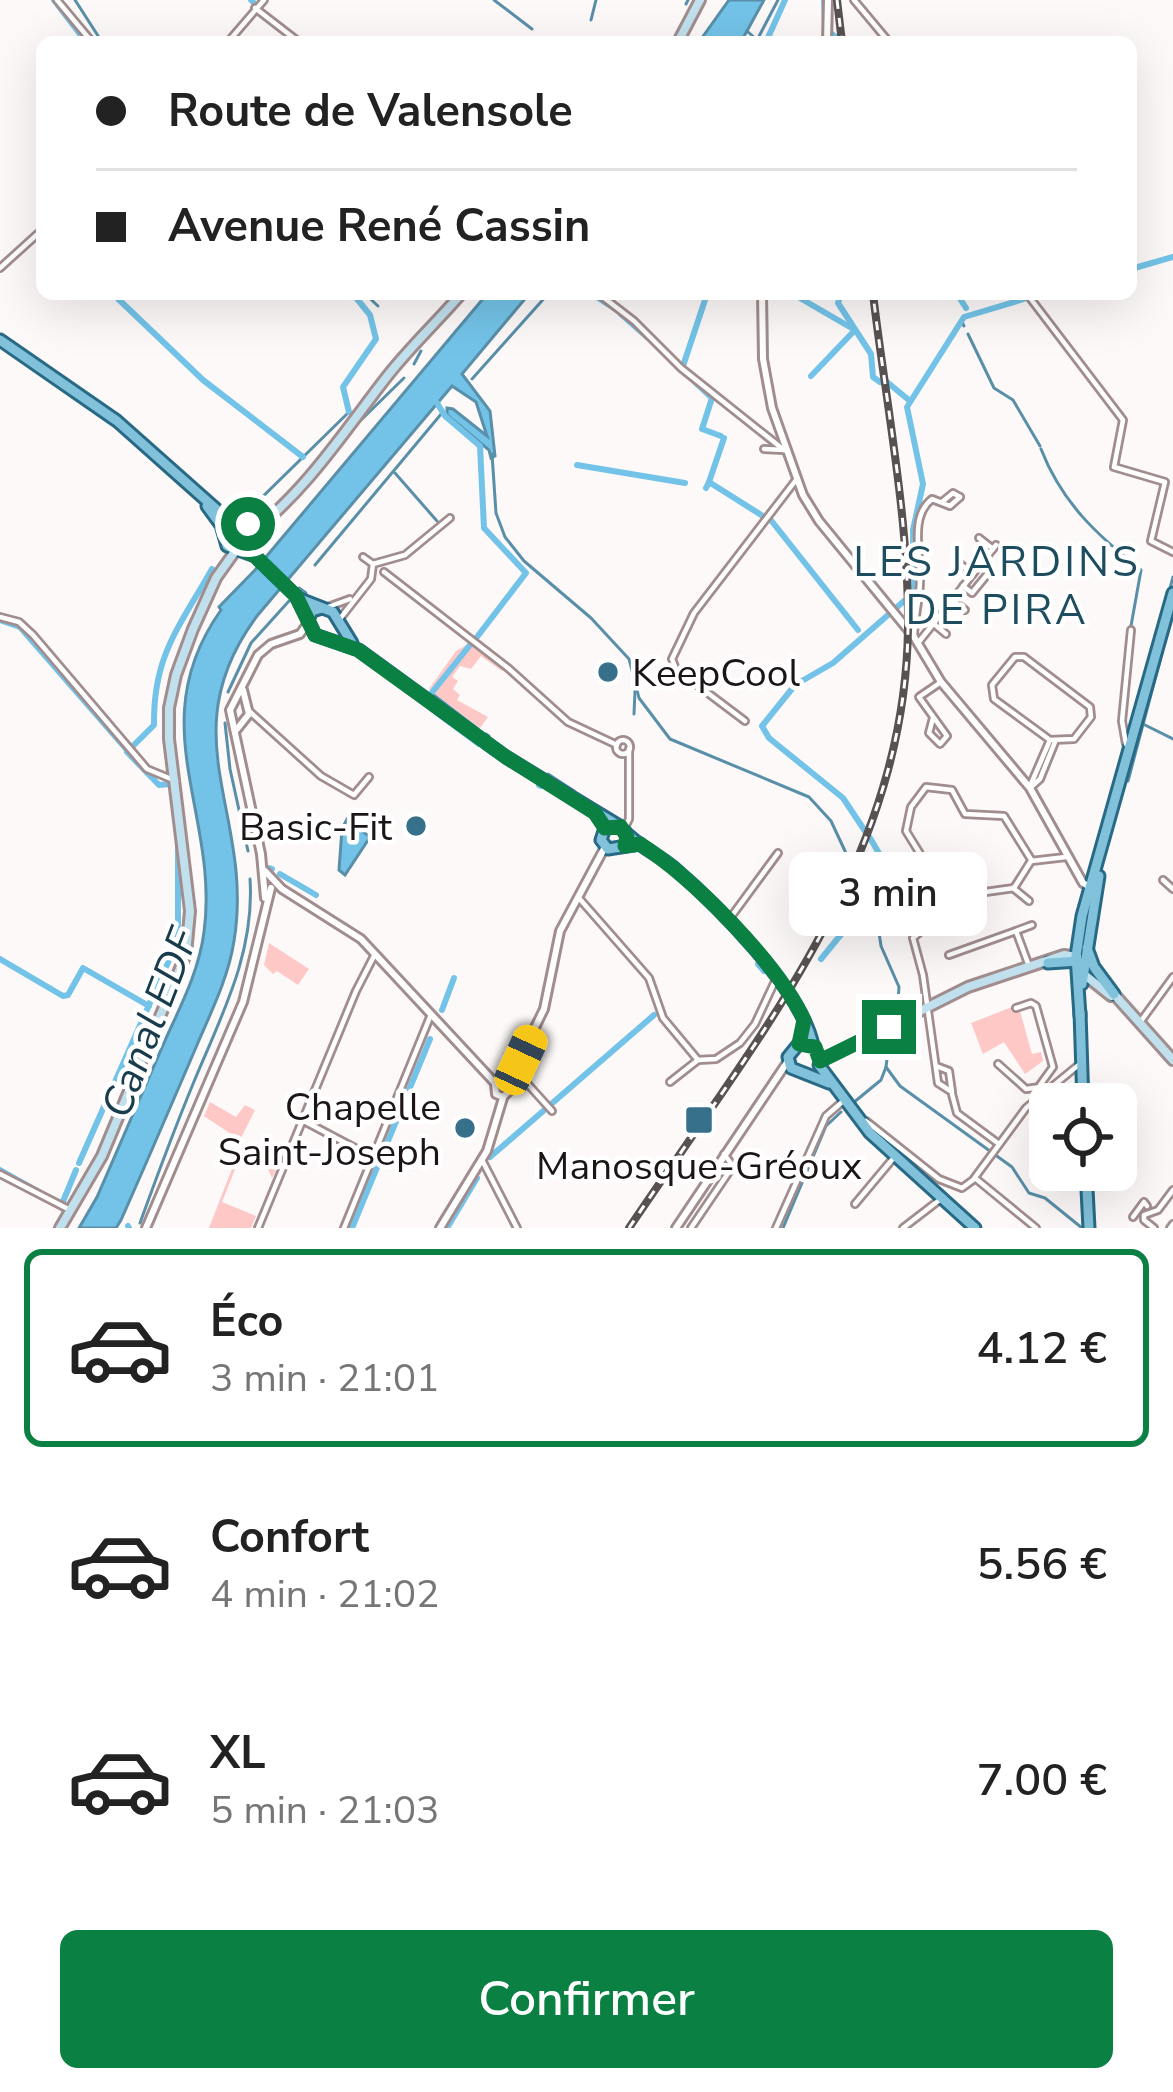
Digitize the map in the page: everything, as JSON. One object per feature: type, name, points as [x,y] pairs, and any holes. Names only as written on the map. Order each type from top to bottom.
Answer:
[{"type":"main road","points":[[681,36],[700,0]]},
{"type":"main road","points":[[60,1228],[104,1151],[186,954],[190,911],[169,739],[171,694],[183,652],[216,578],[241,537],[278,508],[456,300]]},
{"type":"main road","points":[[0,340],[117,421],[189,485],[296,596],[333,612],[358,650]]},
{"type":"main road","points":[[189,485],[220,524],[224,538],[216,578]]},
{"type":"main road","points":[[224,538],[241,537]]},
{"type":"main road","points":[[224,538],[241,537]]},
{"type":"main road","points":[[1080,1016],[1078,963],[1093,886],[1173,593]]},
{"type":"main road","points":[[296,596],[311,632],[358,650],[506,757],[673,868],[775,974],[804,1020],[818,1056],[870,1133]]},
{"type":"main road","points":[[308,622],[312,611],[323,608]]},
{"type":"main road","points":[[323,637],[338,624]]},
{"type":"main road","points":[[608,849],[619,833]]},
{"type":"main road","points":[[608,849],[602,836],[619,833]]},
{"type":"main road","points":[[1082,1083],[1078,963],[1085,904],[1093,886]]},
{"type":"main road","points":[[1078,963],[1085,904]]},
{"type":"main road","points":[[1082,937],[1108,990],[1137,1023]]},
{"type":"main road","points":[[799,1044],[818,1056],[846,1049],[954,994],[1048,963],[1078,963],[1172,1058]]},
{"type":"main road","points":[[1029,968],[1078,963]]},
{"type":"main road","points":[[1081,1003],[1087,989],[1108,990]]},
{"type":"main road","points":[[804,1020],[799,1044],[790,1051],[788,1061],[794,1072],[827,1082],[870,1133],[975,1228]]},
{"type":"main road","points":[[808,1075],[818,1056]]},
{"type":"main road","points":[[1087,1191],[1089,1225]]},
{"type":"street","points":[[57,0],[87,36]]},
{"type":"street","points":[[233,36],[264,0]]},
{"type":"street","points":[[827,36],[828,0]]},
{"type":"street","points":[[854,0],[884,36]]},
{"type":"street","points":[[255,8],[291,36]]},
{"type":"street","points":[[0,268],[36,235]]},
{"type":"street","points":[[607,300],[681,368],[784,450]]},
{"type":"street","points":[[762,300],[766,380],[784,450],[819,521],[916,640],[940,682],[1030,788],[1076,869],[1093,886]]},
{"type":"street","points":[[1032,300],[1122,417],[1124,428],[1114,467],[1165,482],[1150,536],[1153,543],[1173,552]]},
{"type":"street","points":[[764,449],[784,450]]},
{"type":"street","points":[[745,721],[676,669],[672,659],[698,607],[796,480]]},
{"type":"street","points":[[916,640],[917,532],[927,501],[951,505],[960,497]]},
{"type":"street","points":[[373,564],[405,555],[427,532],[450,518]]},
{"type":"street","points":[[916,640],[994,547],[982,540],[992,535]]},
{"type":"street","points":[[363,556],[571,723],[617,745],[622,753],[630,750],[629,819],[619,833]]},
{"type":"street","points":[[963,586],[972,593],[990,571],[981,563]]},
{"type":"street","points":[[382,564],[382,575]]},
{"type":"street","points":[[960,564],[973,574]]},
{"type":"street","points":[[338,624],[356,596],[382,575]]},
{"type":"street","points":[[323,608],[356,596]]},
{"type":"street","points":[[952,600],[965,610]]},
{"type":"street","points":[[0,617],[19,622],[33,635],[147,769],[176,781]]},
{"type":"street","points":[[146,1228],[243,1002],[270,884],[236,733],[244,680],[263,651],[301,633],[308,622]]},
{"type":"street","points":[[934,624],[946,634]]},
{"type":"street","points":[[1131,629],[1122,738],[1131,747]]},
{"type":"street","points":[[263,651],[323,637]]},
{"type":"street","points":[[1015,657],[1024,657],[1091,709],[1074,740],[1053,741],[992,696],[992,686],[1015,657]]},
{"type":"street","points":[[933,718],[919,698],[940,682]]},
{"type":"street","points":[[241,713],[258,721],[321,776],[354,795],[370,777]]},
{"type":"street","points":[[1030,788],[1040,779],[1053,741]]},
{"type":"street","points":[[951,905],[907,838],[911,807],[926,788],[950,789],[965,814],[1004,816],[1032,861]]},
{"type":"street","points":[[502,1096],[509,1091],[508,1083],[544,1009],[558,935],[608,849]]},
{"type":"street","points":[[727,921],[778,853]]},
{"type":"street","points":[[1013,888],[1032,861],[1069,857]]},
{"type":"street","points":[[1163,880],[1173,889]]},
{"type":"street","points":[[270,884],[348,929],[495,1083],[494,1092],[502,1096],[504,1103],[482,1160],[440,1228]]},
{"type":"street","points":[[952,1092],[939,1084],[928,1006],[912,941],[920,928],[975,892],[1013,888],[1029,901]]},
{"type":"street","points":[[579,896],[649,978],[663,1018],[698,1060]]},
{"type":"street","points":[[740,908],[737,920],[745,941]]},
{"type":"street","points":[[949,955],[1032,925]]},
{"type":"street","points":[[1016,931],[1029,968]]},
{"type":"street","points":[[258,1228],[375,954]]},
{"type":"street","points":[[670,1082],[698,1060],[712,1061],[740,1043],[772,992],[775,974]]},
{"type":"street","points":[[1137,1023],[1173,977]]},
{"type":"street","points":[[772,992],[785,988]]},
{"type":"street","points":[[1016,1008],[1036,1006],[1053,1067],[1045,1083]]},
{"type":"street","points":[[344,1228],[431,1015]]},
{"type":"street","points":[[428,1028],[441,1026]]},
{"type":"street","points":[[676,1228],[788,1061]]},
{"type":"street","points":[[1051,1083],[1082,1063]]},
{"type":"street","points":[[998,1064],[1029,1089]]},
{"type":"street","points":[[936,1066],[949,1071],[957,1113],[999,1144]]},
{"type":"street","points":[[516,1071],[549,1108]]},
{"type":"street","points":[[777,1072],[794,1072]]},
{"type":"street","points":[[495,1083],[508,1083]]},
{"type":"street","points":[[776,1228],[826,1116],[841,1103]]},
{"type":"street","points":[[858,1119],[941,1181],[960,1189],[975,1178],[1029,1104]]},
{"type":"street","points":[[304,1121],[372,1157]]},
{"type":"street","points":[[691,1228],[733,1166],[724,1154]]},
{"type":"street","points":[[854,1204],[896,1155]]},
{"type":"street","points":[[482,1160],[518,1228]]},
{"type":"street","points":[[0,1174],[68,1214]]},
{"type":"street","points":[[975,1178],[1036,1228]]},
{"type":"street","points":[[1148,1209],[1158,1210],[1172,1192]]},
{"type":"street","points":[[1148,1195],[1144,1220],[1154,1228]]},
{"type":"street","points":[[903,1228],[942,1198]]},
{"type":"street","points":[[1133,1217],[1144,1202],[1148,1209]]},
{"type":"shaded area","points":[[470,643],[503,668],[481,656],[471,669],[460,666],[452,677],[458,681],[453,689],[460,695],[457,700],[488,717],[480,728],[435,694],[450,671],[432,692],[429,689],[456,651]]},
{"type":"shaded area","points":[[269,943],[309,969],[298,985],[264,965]]},
{"type":"shaded area","points":[[1012,1007],[1015,1013],[1020,1011],[1032,1054],[1041,1052],[1043,1061],[1025,1074],[1004,1042],[983,1054],[971,1023]]},
{"type":"shaded area","points":[[210,1102],[236,1117],[245,1105],[255,1110],[240,1140],[204,1116]]},
{"type":"shaded area","points":[[240,1148],[276,1170],[272,1178],[267,1167],[240,1157],[222,1202],[256,1216],[251,1228],[209,1228]]},
{"type":"water","points":[[729,0],[764,0],[744,36],[703,36]]},
{"type":"water","name":"Canal EDF","points":[[482,300],[524,300],[462,374],[490,411],[495,456],[491,458],[489,450],[447,415],[447,408],[453,409],[487,436],[476,402],[452,386],[257,616],[231,659],[219,700],[216,738],[237,895],[231,955],[212,1011],[121,1220],[116,1228],[79,1228],[182,1004],[201,947],[206,889],[184,731],[186,692],[219,607]]},
{"type":"water","points":[[347,819],[370,837],[345,875],[339,870]]},
{"type":"waterway","points":[[54,0],[81,36]]},
{"type":"waterway","points":[[75,0],[98,36]]},
{"type":"waterway","points":[[494,0],[532,29]]},
{"type":"waterway","points":[[591,20],[596,0]]},
{"type":"waterway","points":[[686,4],[688,0]]},
{"type":"waterway","points":[[759,36],[778,0]]},
{"type":"waterway","points":[[769,36],[785,0]]},
{"type":"waterway","points":[[824,0],[825,24]]},
{"type":"waterway","points":[[747,31],[753,36]]},
{"type":"waterway","points":[[1137,267],[1173,257]]},
{"type":"waterway","points":[[119,300],[203,380],[303,457]]},
{"type":"waterway","points":[[349,412],[343,387],[376,339],[370,315],[358,300]]},
{"type":"waterway","points":[[372,300],[378,306]]},
{"type":"waterway","points":[[472,379],[543,300]]},
{"type":"waterway","points":[[601,300],[617,310]]},
{"type":"waterway","points":[[683,366],[705,300]]},
{"type":"waterway","points":[[803,300],[855,330]]},
{"type":"waterway","points":[[839,300],[871,354],[873,377],[880,382]]},
{"type":"waterway","points":[[961,300],[966,308]]},
{"type":"waterway","points":[[914,592],[913,530],[923,484],[907,407],[964,317],[1021,300]]},
{"type":"waterway","points":[[621,314],[647,337]]},
{"type":"waterway","points":[[961,320],[964,326]]},
{"type":"waterway","points":[[811,376],[855,330]]},
{"type":"waterway","points":[[968,334],[994,388],[1013,400],[1040,446]]},
{"type":"waterway","points":[[661,350],[712,398],[702,429],[721,436]]},
{"type":"waterway","points":[[414,364],[421,351]]},
{"type":"waterway","points":[[359,422],[404,378]]},
{"type":"waterway","points":[[887,382],[910,401]]},
{"type":"waterway","points":[[437,403],[480,446],[484,528],[526,573],[477,637]]},
{"type":"waterway","points":[[245,514],[349,412],[352,415]]},
{"type":"waterway","points":[[315,565],[442,413]]},
{"type":"waterway","points":[[709,482],[724,438]]},
{"type":"waterway","points":[[1041,449],[1059,486],[1082,517],[1141,570],[1131,626]]},
{"type":"waterway","points":[[492,454],[496,513],[505,537],[524,561],[591,618],[629,659],[639,698],[670,739],[809,797],[831,821],[852,866]]},
{"type":"waterway","points":[[577,465],[685,483]]},
{"type":"waterway","points":[[395,473],[437,521]]},
{"type":"waterway","points":[[706,488],[709,482],[766,518]]},
{"type":"waterway","points":[[770,519],[858,630]]},
{"type":"waterway","points":[[132,747],[154,725],[163,660],[212,569]]},
{"type":"waterway","points":[[1169,592],[1173,577]]},
{"type":"waterway","points":[[299,588],[306,593]]},
{"type":"waterway","points":[[228,692],[251,643],[289,601]]},
{"type":"waterway","points":[[895,609],[904,601]]},
{"type":"waterway","points":[[1155,636],[1164,606]]},
{"type":"waterway","points":[[867,834],[843,798],[769,738],[762,726],[795,685],[833,663],[888,615]]},
{"type":"waterway","points":[[0,620],[20,627],[128,751]]},
{"type":"waterway","points":[[1144,678],[1155,640]]},
{"type":"waterway","points":[[430,695],[470,645]]},
{"type":"waterway","points":[[1128,781],[1162,653]]},
{"type":"waterway","points":[[634,714],[635,691]]},
{"type":"waterway","points":[[431,693],[478,729]]},
{"type":"waterway","points":[[432,709],[479,744]]},
{"type":"waterway","points":[[225,723],[248,851]]},
{"type":"waterway","points":[[1143,724],[1173,739]]},
{"type":"waterway","points":[[484,747],[494,754]]},
{"type":"waterway","points":[[127,752],[159,785],[171,784],[172,790]]},
{"type":"waterway","points":[[548,774],[574,791]]},
{"type":"waterway","points":[[583,798],[598,807]]},
{"type":"waterway","points":[[821,959],[887,878],[887,867],[870,838]]},
{"type":"waterway","points":[[79,1163],[169,960],[178,925],[178,845]]},
{"type":"waterway","points":[[859,873],[872,894]]},
{"type":"waterway","points":[[280,874],[316,895]]},
{"type":"waterway","points":[[140,1223],[242,959],[250,879]]},
{"type":"waterway","points":[[874,900],[881,946],[899,987],[897,1015]]},
{"type":"waterway","points":[[0,959],[63,996],[83,968],[149,1006]]},
{"type":"waterway","points":[[758,964],[764,971]]},
{"type":"waterway","points":[[442,1010],[454,978]]},
{"type":"waterway","points":[[490,1157],[654,1015]]},
{"type":"waterway","points":[[890,1035],[886,1067],[900,1086],[1012,1167],[1029,1193],[1045,1198],[1082,1228]]},
{"type":"waterway","points":[[352,1228],[430,1039]]},
{"type":"waterway","points":[[853,1103],[881,1080],[886,1067]]},
{"type":"waterway","points":[[783,1228],[826,1126],[841,1112]]},
{"type":"waterway","points":[[0,1170],[39,1192]]},
{"type":"waterway","points":[[56,1201],[62,1204],[76,1170]]},
{"type":"waterway","points":[[447,1228],[477,1178]]},
{"type":"railway","points":[[837,0],[841,36]]},
{"type":"railway","points":[[629,1228],[725,1089],[814,947],[851,873],[881,795],[900,714],[908,628],[901,503],[874,300]]},
{"type":"place","name":"KeepCool","points":[[608,672]]},
{"type":"place","name":"Basic-Fit","points":[[416,826]]},
{"type":"place","name":"Manosque-Gréoux","points":[[699,1120]]},
{"type":"place","name":"Chapelle Saint-Joseph","points":[[465,1128]]},
{"type":"district","name":"LES JARDINS DE PIRA","points":[[997,585]]},
{"type":"route","points":[[248,524],[241,525],[248,538],[242,548],[296,596],[311,632],[358,650],[506,757],[595,813],[605,828],[621,827],[627,837],[625,846],[640,844],[692,885],[786,989],[804,1020],[799,1044],[815,1047],[820,1061],[889,1027]]}]
